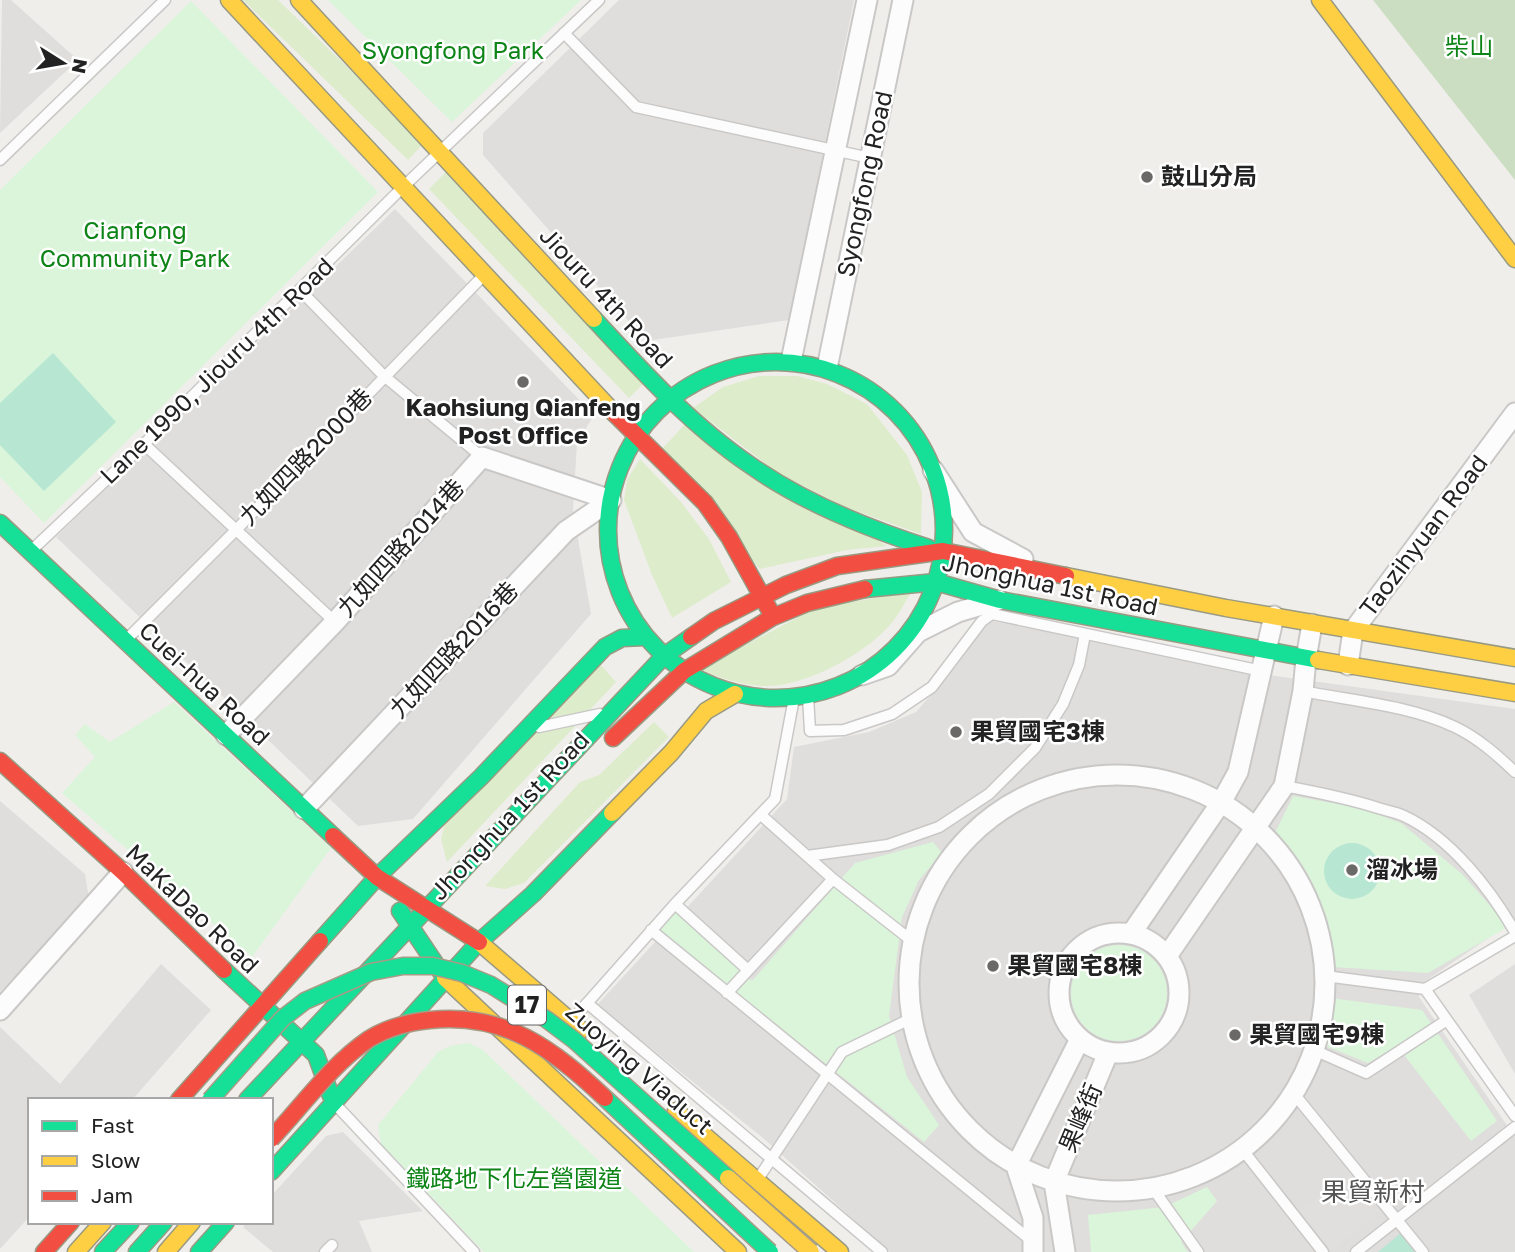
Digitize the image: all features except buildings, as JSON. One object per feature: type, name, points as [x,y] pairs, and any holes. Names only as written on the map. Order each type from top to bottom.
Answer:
[{"type":"street","points":[[229,0],[636,436],[705,503],[729,537],[773,617]]},
{"type":"street","name":"Jiouru 4th Road","points":[[299,0],[439,154],[670,399],[727,449],[790,491],[877,532],[941,551]]},
{"type":"street","name":"Syongfong Road","points":[[791,361],[867,0]]},
{"type":"street","name":"Syongfong Road","points":[[827,368],[903,0]]},
{"type":"street","points":[[1320,0],[1515,259]]},
{"type":"street","points":[[862,675],[894,650],[919,619],[936,582],[944,523],[941,496],[920,442],[895,410],[880,396],[855,380],[827,368],[791,361],[748,363],[706,376],[670,399],[636,436],[620,467],[611,500],[608,529],[610,558],[617,587],[629,613],[664,656],[708,685],[735,694],[764,698],[801,697],[826,691],[888,666],[918,632],[958,612],[1000,600]]},
{"type":"street","name":"Taozihyuan Road","points":[[1348,665],[1353,631],[1515,413]]},
{"type":"street","name":"九如四路2014巷","points":[[226,735],[335,622],[482,457],[611,500]]},
{"type":"street","points":[[933,470],[973,532],[1005,551],[1056,573]]},
{"type":"street","name":"九如四路2016巷","points":[[304,809],[566,531],[611,500]]},
{"type":"street","name":"Cuei-hua Road","points":[[0,523],[377,877],[428,909],[448,915],[840,1252]]},
{"type":"street","name":"Jhonghua 1st Road","points":[[249,1098],[664,656],[714,621],[763,596],[837,566],[941,551],[1312,624],[1515,659]]},
{"type":"street","name":"Jhonghua 1st Road","points":[[604,749],[684,671],[773,617],[807,603],[855,590],[936,582],[1000,600],[1267,652],[1515,693]]},
{"type":"street","points":[[1131,934],[1222,801],[1238,772],[1274,616]]},
{"type":"street","points":[[1167,956],[1284,786],[1303,691],[1312,624]]},
{"type":"street","name":"Jhonghua 1st Road","points":[[181,1098],[377,877],[528,729],[605,647],[622,638],[646,637]]},
{"type":"street","points":[[273,1170],[479,942],[551,875],[671,753],[696,721],[735,694]]},
{"type":"street","name":"MaKaDao Road","points":[[0,761],[123,872],[262,1007],[316,1055],[334,1102]]},
{"type":"street","points":[[1095,774],[1161,777],[1222,801],[1257,827],[1293,869],[1316,920],[1325,975],[1323,1013],[1314,1050],[1295,1094],[1274,1120],[1242,1149],[1197,1175],[1173,1184],[1100,1191],[1054,1182],[1017,1166],[964,1126],[928,1071],[909,1007],[912,941],[935,879],[976,827],[1031,791],[1095,774]]},
{"type":"street","points":[[0,1010],[123,872]]},
{"type":"street","name":"Cuei-hua Road","points":[[377,877],[445,978],[738,1252]]},
{"type":"street","name":"Jhonghua 1st Road","points":[[376,991],[448,915]]},
{"type":"street","points":[[1111,933],[1131,934],[1151,942],[1167,956],[1177,974],[1180,995],[1175,1015],[1165,1033],[1139,1050],[1108,1053],[1093,1048],[1080,1039],[1067,1024],[1060,1005],[1059,986],[1065,966],[1077,950],[1093,939],[1111,933]]},
{"type":"street","name":"Zuoying Viaduct","points":[[212,1098],[289,1012],[307,1001],[351,978],[390,967],[438,965],[466,973],[534,1009],[574,1040],[811,1252]]},
{"type":"street","name":"Zuoying Viaduct","points":[[273,1137],[359,1048],[380,1033],[408,1023],[436,1020],[482,1021],[526,1037],[574,1071],[770,1252]]},
{"type":"street","points":[[1033,1247],[1033,1218],[1017,1166],[1080,1039]]},
{"type":"street","points":[[303,1069],[329,1041]]},
{"type":"street","name":"果峰街","points":[[1054,1182],[1108,1053]]},
{"type":"street","points":[[1054,1182],[1065,1252]]},
{"type":"street","points":[[44,1252],[69,1224]]},
{"type":"street","points":[[76,1252],[101,1224]]},
{"type":"street","points":[[103,1252],[129,1224]]},
{"type":"street","points":[[137,1252],[162,1224]]},
{"type":"street","points":[[166,1252],[190,1224]]},
{"type":"street","points":[[199,1252],[224,1224]]},
{"type":"lane","points":[[0,160],[165,0]]},
{"type":"lane","name":"Lane 1990, Jiouru 4th Road","points":[[30,551],[144,444],[402,188],[599,0]]},
{"type":"lane","points":[[564,33],[636,107],[870,158]]},
{"type":"lane","name":"九如四路2000巷","points":[[125,640],[236,530],[485,273]]},
{"type":"lane","points":[[301,291],[384,376],[482,457]]},
{"type":"lane","points":[[144,444],[335,622]]},
{"type":"lane","points":[[801,697],[810,732],[844,730],[892,714],[932,687],[982,621],[992,614],[1262,671]]},
{"type":"lane","points":[[807,856],[888,845],[939,827],[989,794],[1035,748],[1063,705],[1079,666],[1085,634]]},
{"type":"lane","points":[[1303,691],[1416,714],[1455,727],[1490,748],[1515,772]]},
{"type":"lane","points":[[571,1021],[651,930],[775,799],[801,697]]},
{"type":"lane","name":"Jhonghua 1st Road","points":[[528,729],[614,711]]},
{"type":"lane","points":[[1284,786],[1359,801],[1404,816],[1424,829],[1474,871],[1496,900],[1515,934],[1425,989],[1325,975]]},
{"type":"lane","points":[[761,815],[833,879],[912,941]]},
{"type":"lane","points":[[727,993],[833,879]]},
{"type":"lane","points":[[675,904],[748,970]]},
{"type":"lane","points":[[651,930],[1033,1247]]},
{"type":"lane","points":[[1425,989],[1515,1116]]},
{"type":"lane","points":[[587,1003],[882,1252]]},
{"type":"lane","points":[[757,1181],[842,1052],[912,1018]]},
{"type":"lane","points":[[1314,1050],[1366,1073],[1447,1020]]},
{"type":"lane","points":[[1295,1094],[1423,1252]]},
{"type":"lane","points":[[334,1102],[474,1252]]},
{"type":"lane","points":[[1356,1252],[1515,1127]]},
{"type":"lane","points":[[1242,1149],[1323,1252]]},
{"type":"lane","points":[[1152,1187],[1198,1252]]},
{"type":"shaded area","points":[[2,0],[11,0],[78,60],[0,133]]},
{"type":"shaded area","points":[[619,0],[854,0],[789,320],[646,341],[483,155],[483,133]]},
{"type":"shaded area","points":[[395,209],[594,415],[577,443],[573,510],[591,614],[413,819],[358,826],[56,537]]},
{"type":"shaded area","points":[[992,621],[1253,673],[1515,709],[1515,920],[1424,982],[1419,997],[1515,1137],[1515,1252],[890,1252],[763,1138],[597,1005],[787,799],[794,747],[869,732],[916,712]]},
{"type":"shaded area","points":[[0,801],[85,874],[89,899],[0,992]]},
{"type":"shaded area","points":[[161,964],[211,1010],[134,1098],[28,1098],[28,1218],[0,1249],[0,1027],[60,1084]]},
{"type":"shaded area","points":[[1515,964],[1515,1074],[1469,995]]},
{"type":"shaded area","points":[[343,1132],[423,1211],[359,1221],[372,1252],[273,1252],[243,1227],[245,1224],[273,1224],[273,1194],[326,1136]]},
{"type":"shaded area","points":[[1350,1171],[1382,1211],[1332,1252],[1300,1212]]},
{"type":"green space","points":[[243,0],[278,0],[425,142],[408,160]]},
{"type":"green space","name":"Syongfong Park","points":[[328,0],[581,0],[452,122]]},
{"type":"green space","name":"柴山","points":[[1373,0],[1515,0],[1515,180]]},
{"type":"green space","name":"Cianfong Community Park","points":[[191,1],[378,192],[44,523],[0,477],[0,190]]},
{"type":"green space","points":[[447,171],[646,381],[629,398],[429,189]]},
{"type":"green space","points":[[53,353],[116,422],[44,491],[0,445],[0,403]]},
{"type":"green space","points":[[759,376],[797,376],[827,384],[867,404],[907,455],[922,492],[921,534],[845,507],[779,474],[693,408],[723,387]]},
{"type":"green space","points":[[686,423],[887,546],[847,550],[760,569],[661,450]]},
{"type":"green space","points":[[640,459],[681,502],[709,539],[731,582],[672,618],[652,575],[624,500],[627,480]]},
{"type":"green space","points":[[912,591],[895,619],[877,638],[847,659],[813,676],[795,682],[763,686],[730,680],[700,669],[814,609]]},
{"type":"green space","points":[[598,662],[616,682],[588,712],[544,720]]},
{"type":"green space","points":[[174,702],[331,848],[252,957],[62,793],[95,757],[75,735],[85,724],[110,742]]},
{"type":"green space","points":[[654,722],[669,737],[524,883],[505,889],[485,886],[580,782],[599,775]]},
{"type":"green space","points":[[577,724],[447,862],[441,839],[445,823],[530,734]]},
{"type":"green space","points":[[1293,796],[1360,808],[1401,823],[1462,874],[1506,928],[1428,973],[1333,967],[1327,918],[1302,866],[1276,831]]},
{"type":"green space","points":[[933,842],[942,853],[919,880],[902,917],[889,1016],[907,1077],[939,1125],[924,1142],[659,931],[676,912],[752,981],[855,863]]},
{"type":"green space","name":"溜冰場","points":[[1352,843],[1363,845],[1372,851],[1378,860],[1378,882],[1372,891],[1363,897],[1352,899],[1341,897],[1332,891],[1326,882],[1324,871],[1326,860],[1332,851],[1341,845]]},
{"type":"green space","points":[[1119,945],[1137,949],[1153,959],[1163,975],[1167,993],[1163,1011],[1153,1027],[1137,1037],[1119,1041],[1101,1037],[1085,1027],[1075,1011],[1071,993],[1075,975],[1085,959],[1101,949]]},
{"type":"green space","points":[[1331,998],[1422,1010],[1497,1121],[1471,1141],[1397,1046],[1368,1063],[1323,1045],[1330,1017]]},
{"type":"green space","name":"鐵路地下化左營園道","points":[[469,1043],[483,1050],[694,1252],[484,1252],[381,1144],[378,1125],[438,1052],[450,1046]]},
{"type":"green space","points":[[1207,1187],[1217,1201],[1181,1242],[1188,1252],[1091,1252],[1088,1215],[1164,1207]]},
{"type":"green space","points":[[1402,1232],[1418,1252],[1378,1252]]},
{"type":"traffic: fast","points":[[594,319],[687,415],[750,465],[814,503],[882,532],[929,548]]},
{"type":"traffic: fast","points":[[776,362],[809,365],[840,375],[869,390],[895,411],[916,437],[931,466],[941,497],[944,530],[941,563],[931,594],[916,623],[895,649],[869,670],[840,685],[809,695],[776,698],[743,695],[712,685],[683,670],[657,649],[636,623],[621,594],[611,563],[608,530],[611,497],[621,466],[636,437],[657,411],[683,390],[712,375],[743,365],[776,362]]},
{"type":"traffic: fast","points":[[0,523],[333,836]]},
{"type":"traffic: fast","points":[[865,589],[936,582],[1000,600],[1318,660]]},
{"type":"traffic: fast","points":[[320,941],[377,877],[481,777],[605,647],[622,638],[646,637]]},
{"type":"traffic: fast","points":[[249,1098],[664,656],[691,637]]},
{"type":"traffic: fast","points":[[273,1170],[479,942],[533,894],[612,813]]},
{"type":"traffic: fast","points":[[400,911],[445,978]]},
{"type":"traffic: fast","points":[[212,1098],[283,1018],[305,1001],[371,972],[403,966],[433,966],[462,973],[491,985],[546,1019],[574,1040],[728,1178]]},
{"type":"traffic: fast","points":[[224,970],[316,1055],[331,1096]]},
{"type":"traffic: fast","points":[[605,1098],[770,1252]]},
{"type":"traffic: fast","points":[[103,1252],[129,1224]]},
{"type":"traffic: fast","points":[[137,1252],[162,1224]]},
{"type":"traffic: fast","points":[[199,1252],[224,1224]]},
{"type":"traffic: slow","points":[[229,0],[615,414]]},
{"type":"traffic: slow","points":[[299,0],[594,319]]},
{"type":"traffic: slow","points":[[1320,0],[1515,259]]},
{"type":"traffic: slow","points":[[1066,576],[1226,608],[1515,658]]},
{"type":"traffic: slow","points":[[1318,660],[1515,693]]},
{"type":"traffic: slow","points":[[612,813],[671,753],[706,711],[735,694]]},
{"type":"traffic: slow","points":[[479,942],[581,1030]]},
{"type":"traffic: slow","points":[[445,978],[738,1252]]},
{"type":"traffic: slow","points":[[676,1111],[840,1252]]},
{"type":"traffic: slow","points":[[728,1178],[811,1252]]},
{"type":"traffic: slow","points":[[76,1252],[101,1224]]},
{"type":"traffic: slow","points":[[166,1252],[190,1224]]},
{"type":"traffic: jam","points":[[615,414],[705,503],[729,537],[770,611]]},
{"type":"traffic: jam","points":[[691,637],[714,621],[786,585],[837,566],[943,551],[1066,576]]},
{"type":"traffic: jam","points":[[613,738],[684,671],[773,617],[807,603],[865,589]]},
{"type":"traffic: jam","points":[[0,761],[123,872],[224,970]]},
{"type":"traffic: jam","points":[[333,836],[377,877],[479,942]]},
{"type":"traffic: jam","points":[[181,1098],[320,941]]},
{"type":"traffic: jam","points":[[273,1137],[329,1073],[355,1049],[383,1032],[422,1021],[457,1019],[505,1028],[547,1050],[605,1098]]},
{"type":"traffic: jam","points":[[44,1252],[69,1224]]},
{"type":"place","name":"鼓山分局","points":[[1147,177]]},
{"type":"place","name":"Kaohsiung Qianfeng Post Office","points":[[523,382]]},
{"type":"place","name":"果貿國宅3棟","points":[[956,732]]},
{"type":"place","name":"溜冰場","points":[[1352,870]]},
{"type":"place","name":"果貿國宅8棟","points":[[993,966]]},
{"type":"place","name":"果貿國宅9棟","points":[[1235,1035]]},
{"type":"district","name":"果貿新村","points":[[1373,1192]]}]
